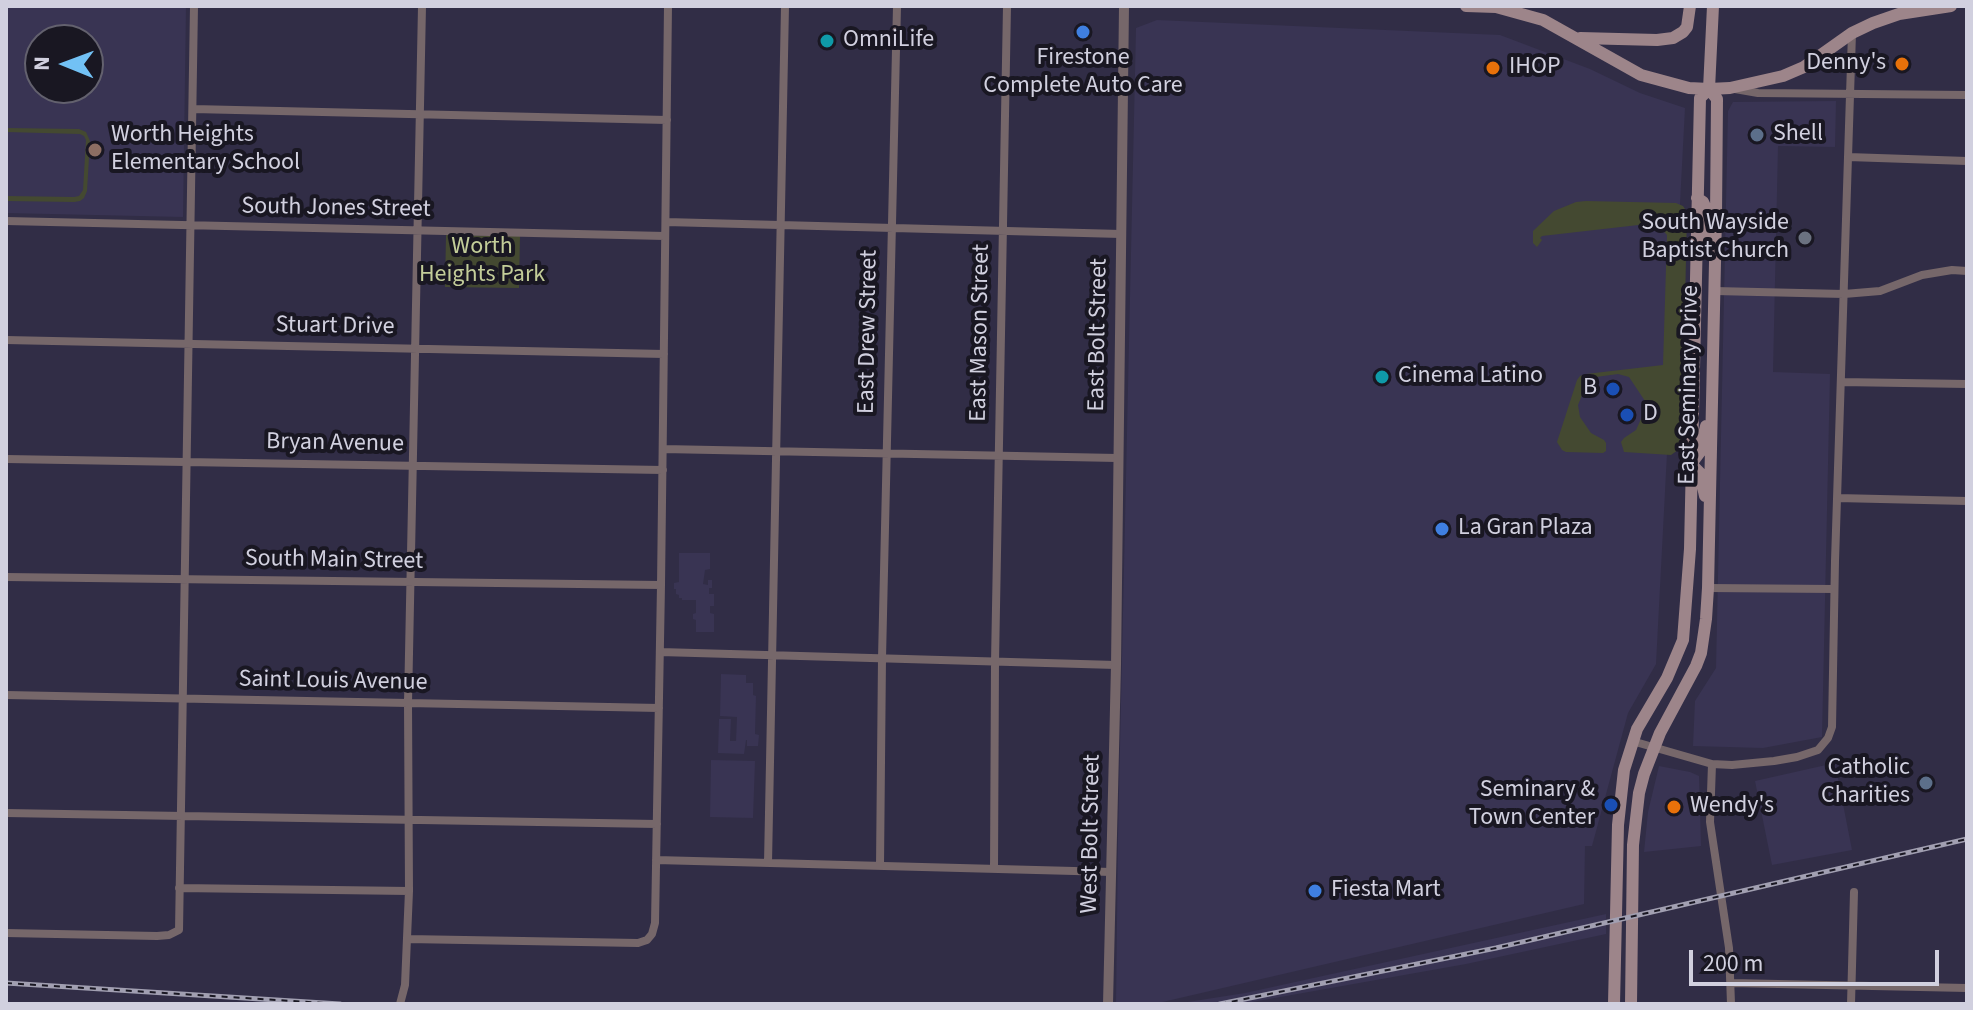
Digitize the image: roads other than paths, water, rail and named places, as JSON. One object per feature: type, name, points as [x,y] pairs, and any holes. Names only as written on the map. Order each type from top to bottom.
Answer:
[{"type":"main road","points":[[1466,6],[1496,7],[1543,20],[1641,75],[1689,88],[1709,89],[1730,88],[1783,76],[1804,67],[1852,33],[1899,14],[1951,6]]},
{"type":"main road","points":[[1577,38],[1673,38],[1687,27],[1690,8]]},
{"type":"main road","name":"East Seminary Drive","points":[[1631,1004],[1635,822],[1644,774],[1654,747],[1696,666],[1706,619],[1715,291],[1717,99],[1709,89],[1713,10]]},
{"type":"main road","name":"East Seminary Drive","points":[[1614,1004],[1620,795],[1624,770],[1637,729],[1667,678],[1683,640],[1690,549],[1700,98],[1709,89]]},
{"type":"main road","points":[[1697,198],[1707,211],[1708,245],[1715,262]]},
{"type":"main road","points":[[1709,517],[1700,473],[1691,464],[1700,452],[1712,396]]},
{"type":"main road","points":[[1690,549],[1696,578],[1708,588]]},
{"type":"street","points":[[6,933],[169,935],[179,930],[194,6]]},
{"type":"street","points":[[400,1004],[405,985],[409,891],[408,703],[422,6]]},
{"type":"street","points":[[407,939],[638,943],[652,934],[655,923],[660,652],[668,6]]},
{"type":"street","points":[[768,863],[785,6]]},
{"type":"street","name":"East Drew Street","points":[[880,866],[897,6]]},
{"type":"street","name":"East Mason Street","points":[[994,869],[1007,6]]},
{"type":"street","name":"East Bolt Street","points":[[1116,665],[1124,6]]},
{"type":"street","points":[[1632,741],[1712,764],[1744,764],[1797,757],[1818,750],[1829,736],[1833,715],[1834,589],[1852,33]]},
{"type":"street","points":[[1730,88],[1758,93],[1967,95]]},
{"type":"street","points":[[193,109],[667,120]]},
{"type":"street","points":[[1848,157],[1967,161]]},
{"type":"street","name":"South Jones Street","points":[[6,221],[665,236]]},
{"type":"street","points":[[666,222],[1121,234]]},
{"type":"street","points":[[1715,291],[1844,294],[1880,291],[1922,275],[1967,271]]},
{"type":"street","name":"Stuart Drive","points":[[6,340],[664,354]]},
{"type":"street","points":[[1841,382],[1967,384]]},
{"type":"street","points":[[663,449],[1117,458]]},
{"type":"street","name":"Bryan Avenue","points":[[6,459],[663,470]]},
{"type":"street","points":[[1837,498],[1967,501]]},
{"type":"street","name":"South Main Street","points":[[6,577],[661,585]]},
{"type":"street","points":[[1708,588],[1834,589]]},
{"type":"street","points":[[660,652],[1116,665]]},
{"type":"street","name":"West Bolt Street","points":[[1108,1004],[1116,665]]},
{"type":"street","name":"Saint Louis Avenue","points":[[6,695],[659,708]]},
{"type":"street","points":[[1712,764],[1710,822],[1729,948],[1731,1004]]},
{"type":"street","points":[[6,813],[657,824]]},
{"type":"street","points":[[656,860],[1112,872]]},
{"type":"street","points":[[179,888],[409,891]]},
{"type":"street","points":[[1851,1004],[1854,892]]},
{"type":"street","points":[[1731,983],[1967,988]]},
{"type":"railway","points":[[1220,1004],[1496,948],[1967,839]]},
{"type":"railway","points":[[6,983],[340,1004]]},
{"type":"place","name":"Firestone Complete Auto Care","points":[[1083,32]]},
{"type":"place","name":"OmniLife","points":[[827,41]]},
{"type":"place","name":"Denny's","points":[[1902,64]]},
{"type":"place","name":"IHOP","points":[[1493,68]]},
{"type":"place","name":"Shell","points":[[1757,135]]},
{"type":"place","name":"Worth Heights Elementary School","points":[[95,150]]},
{"type":"place","name":"South Wayside Baptist Church","points":[[1805,238]]},
{"type":"place","name":"Cinema Latino","points":[[1382,377]]},
{"type":"place","name":"B","points":[[1613,389]]},
{"type":"place","name":"D","points":[[1627,415]]},
{"type":"place","name":"La Gran Plaza","points":[[1442,529]]},
{"type":"place","name":"Catholic Charities","points":[[1926,783]]},
{"type":"place","name":"Seminary & Town Center","points":[[1611,805]]},
{"type":"place","name":"Wendy's","points":[[1674,807]]},
{"type":"place","name":"Fiesta Mart","points":[[1315,891]]},
{"type":"park label","name":"Worth Heights Park","points":[[482,262]]}]
